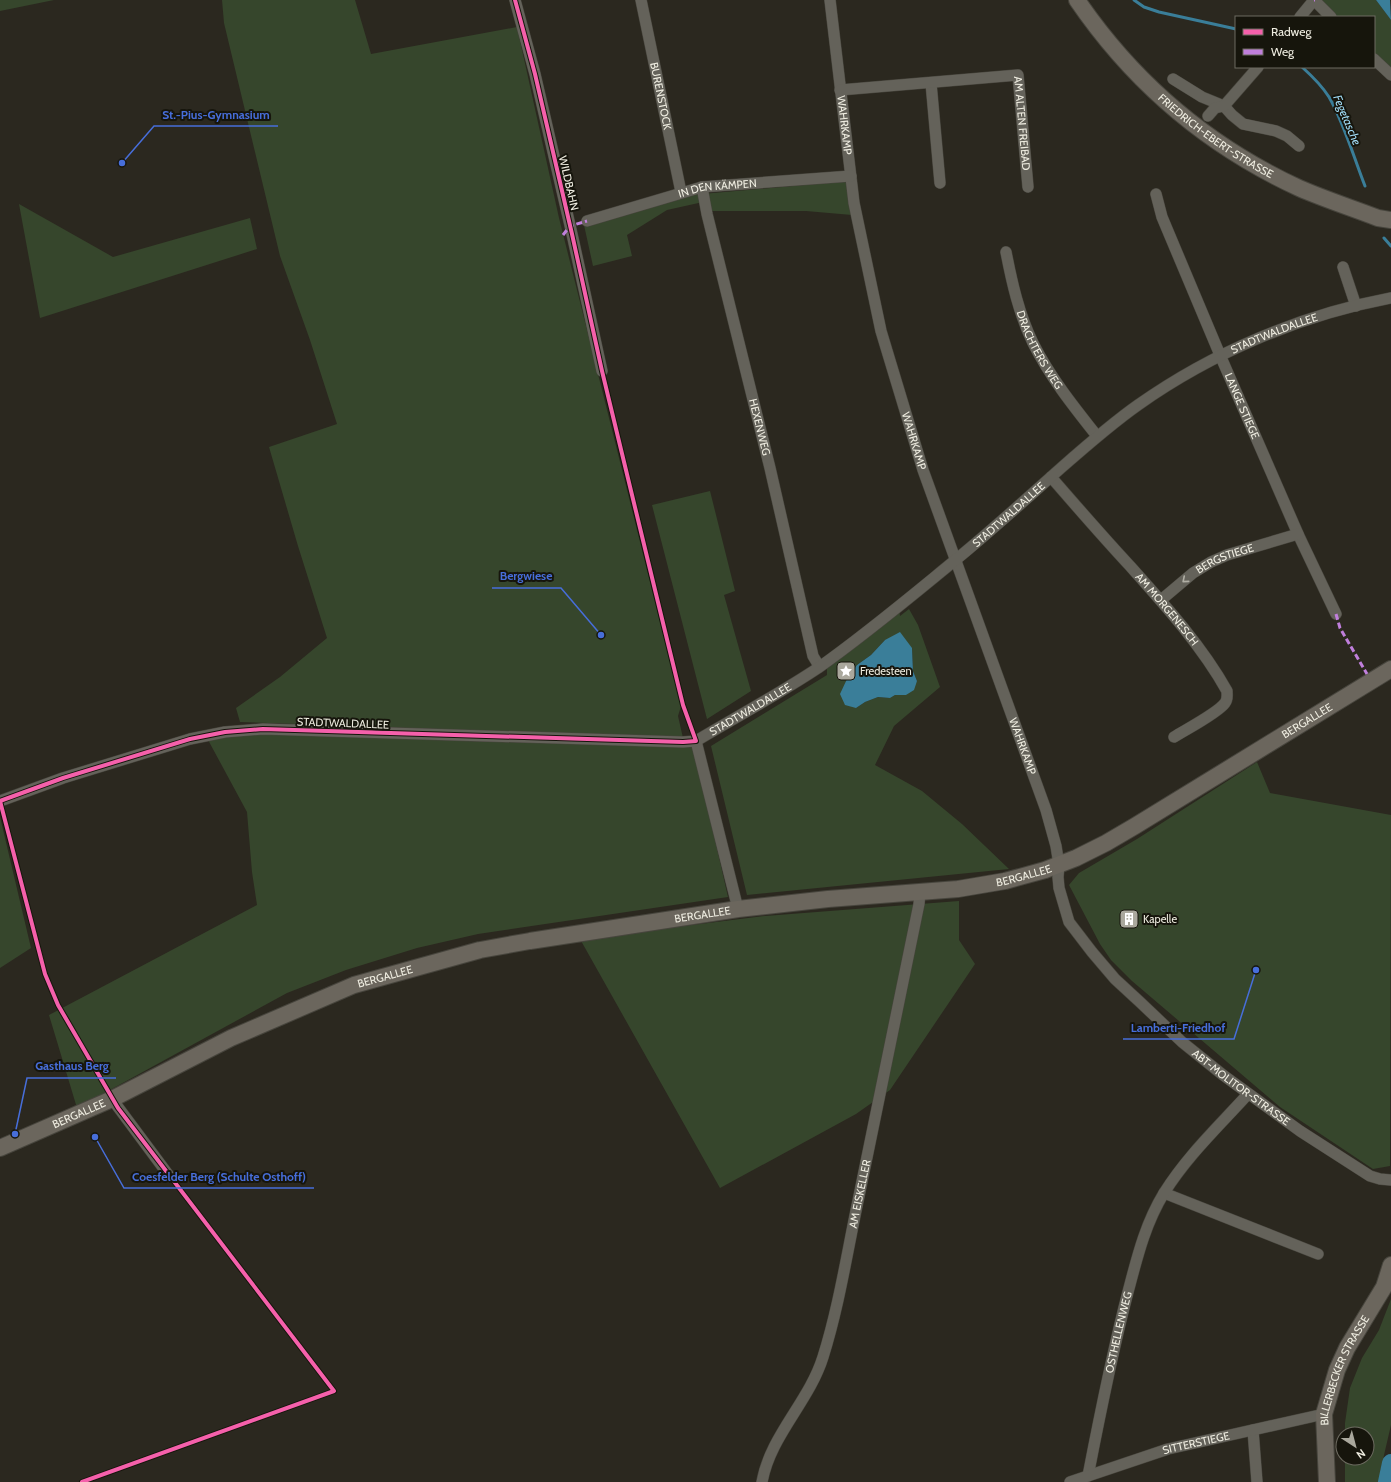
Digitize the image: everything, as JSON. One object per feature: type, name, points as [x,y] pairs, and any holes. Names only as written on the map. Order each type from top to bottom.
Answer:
[{"type":"street","name":"WILDBAHN","points":[[515,0],[535,74],[602,371]]},
{"type":"street","name":"BURENSTOCK","points":[[642,0],[681,192]]},
{"type":"street","name":"WAHRKAMP","points":[[830,0],[854,203],[882,331],[923,470],[954,560],[1046,810],[1056,846],[1059,866]]},
{"type":"street","name":"FRIEDRICH-EBERT-STRASSE","points":[[1077,0],[1107,41],[1146,84],[1185,118],[1218,143],[1258,167],[1300,188],[1378,218],[1391,220]]},
{"type":"street","points":[[1301,16],[1314,0],[1330,16]]},
{"type":"street","points":[[1375,60],[1391,75]]},
{"type":"street","points":[[1208,116],[1215,108],[1224,106],[1257,68]]},
{"type":"street","name":"AM ALTEN FREIBAD","points":[[840,90],[1018,75],[1028,187]]},
{"type":"street","points":[[1173,79],[1202,97],[1224,106],[1232,116],[1243,124],[1276,131],[1287,136],[1299,146]]},
{"type":"street","points":[[931,83],[940,183]]},
{"type":"street","name":"IN DEN KÄMPEN","points":[[587,221],[702,187],[851,176]]},
{"type":"street","name":"HEXENWEG","points":[[702,187],[707,214],[770,468],[813,656],[819,666]]},
{"type":"street","name":"LANGE STIEGE","points":[[1156,194],[1162,217],[1220,356],[1298,534],[1336,614]]},
{"type":"street","name":"DRACHTERS WEG","points":[[1006,252],[1013,289],[1033,342],[1046,366],[1069,401],[1097,436]]},
{"type":"street","points":[[1343,267],[1356,306]]},
{"type":"street","name":"STADTWALDALLEE","points":[[0,800],[151,750],[190,739],[225,732],[270,730],[540,739],[696,741],[819,666],[903,602],[954,560],[1097,436],[1138,405],[1174,382],[1220,356],[1265,335],[1356,306],[1391,298]]},
{"type":"street","name":"AM MORGENESCH","points":[[1051,477],[1161,600],[1192,640],[1227,691],[1228,698],[1225,704],[1174,737]]},
{"type":"street","name":"BERGSTIEGE","points":[[1161,600],[1193,573],[1211,562],[1227,555],[1298,534]]},
{"type":"street","name":"BERGALLEE","points":[[0,1148],[112,1099],[231,1038],[354,985],[480,950],[738,909],[828,899],[958,889],[993,884],[1059,866],[1106,843],[1135,826],[1391,669]]},
{"type":"street","points":[[696,741],[738,909]]},
{"type":"street","name":"ABT-MOLITOR-STRASSE","points":[[1059,866],[1059,888],[1069,922],[1092,952],[1120,984],[1182,1042],[1248,1094],[1305,1134],[1370,1176],[1380,1180],[1391,1180]]},
{"type":"street","name":"AM EISKELLER","points":[[762,1482],[764,1470],[775,1446],[810,1388],[823,1359],[836,1308],[879,1102],[919,904],[920,892]]},
{"type":"street","name":"OSTHELLENWEG","points":[[1088,1476],[1120,1323],[1141,1244],[1151,1218],[1164,1193],[1182,1167],[1248,1094]]},
{"type":"street","points":[[112,1099],[170,1177]]},
{"type":"street","points":[[1164,1193],[1318,1254]]},
{"type":"street","name":"BILLERBECKER STRASSE","points":[[1327,1482],[1324,1414],[1337,1370],[1346,1348],[1388,1288],[1391,1265]]},
{"type":"street","name":"SITTERSTIEGE","points":[[1070,1482],[1168,1449],[1324,1414]]},
{"type":"street","points":[[1253,1430],[1257,1482]]},
{"type":"green space","points":[[0,0],[54,0],[0,11]]},
{"type":"green space","points":[[222,0],[355,0],[371,54],[517,27],[559,218],[681,706],[678,716],[683,738],[240,722],[236,708],[280,677],[327,638],[269,447],[337,424],[310,340],[280,256],[224,23]]},
{"type":"green space","points":[[1318,0],[1376,0],[1391,20],[1391,72],[1375,56],[1375,16],[1334,16]]},
{"type":"green space","points":[[849,181],[852,215],[806,211],[706,211],[703,202],[667,210],[627,235],[632,256],[593,266],[584,225],[679,196]]},
{"type":"green space","points":[[19,204],[113,257],[250,218],[257,249],[40,318]]},
{"type":"green space","points":[[710,491],[735,591],[724,595],[751,691],[707,719],[652,505]]},
{"type":"green space","points":[[899,609],[900,616],[909,609],[918,625],[940,687],[894,726],[875,765],[922,791],[962,824],[1009,869],[747,895],[711,746],[827,675],[827,665]],"holes":[[[885,640],[912,648],[913,671],[917,681],[906,695],[895,695],[890,698],[878,697],[865,702],[856,708],[857,665],[871,655]]]},
{"type":"green space","points":[[263,732],[694,747],[728,897],[478,934],[417,948],[346,970],[287,993],[77,1108],[49,1015],[257,905],[252,872],[247,812],[207,738]]},
{"type":"green space","points":[[1257,762],[1270,793],[1391,815],[1390,1166],[1373,1169],[1280,1107],[1132,981],[1111,960],[1100,944],[1069,885],[1079,873],[1137,839]]},
{"type":"green space","points":[[0,817],[31,948],[0,968]]},
{"type":"green space","points":[[959,901],[959,940],[975,964],[890,1090],[856,1114],[720,1188],[580,939],[765,916]]},
{"type":"green space","points":[[1391,1299],[1391,1425],[1379,1482],[1345,1482],[1345,1466],[1375,1466],[1375,1426],[1345,1426],[1345,1423],[1350,1388],[1362,1358],[1379,1330]]},
{"type":"water","points":[[1376,0],[1390,0],[1391,20]]},
{"type":"water","points":[[900,632],[912,648],[913,671],[917,681],[914,690],[906,695],[895,695],[890,698],[878,697],[865,702],[856,708],[845,705],[840,694],[847,679],[857,665],[871,655],[885,640]]},
{"type":"waterway","name":"Fegetasche","points":[[1134,0],[1144,7],[1159,12],[1235,29]]},
{"type":"waterway","name":"Fegetasche","points":[[1303,68],[1329,97],[1344,129],[1365,186]]},
{"type":"waterway","name":"Fegetasche","points":[[1384,238],[1391,246]]},
{"type":"waterway","points":[[1387,1482],[1391,1463]]},
{"type":"marked path","points":[[563,235],[570,226],[587,221]]},
{"type":"marked path","points":[[1336,614],[1340,628],[1367,674]]},
{"type":"cycle path","points":[[0,801],[63,778],[190,739],[225,732],[263,729],[683,742],[696,741],[683,705],[602,371],[535,74],[515,0]]},
{"type":"cycle path","points":[[0,801],[45,974],[58,1005],[118,1108],[334,1391],[82,1482]]},
{"type":"place","name":"St.-Pius-Gymnasium","points":[[122,163]]},
{"type":"place","name":"Bergwiese","points":[[601,635]]},
{"type":"place","name":"Fredesteen","points":[[846,671]]},
{"type":"place","name":"Kapelle","points":[[1129,919]]},
{"type":"place","name":"Lamberti-Friedhof","points":[[1256,970]]},
{"type":"place","name":"Gasthaus Berg","points":[[15,1134]]},
{"type":"place","name":"Coesfelder Berg (Schulte Osthoff)","points":[[95,1137]]}]
